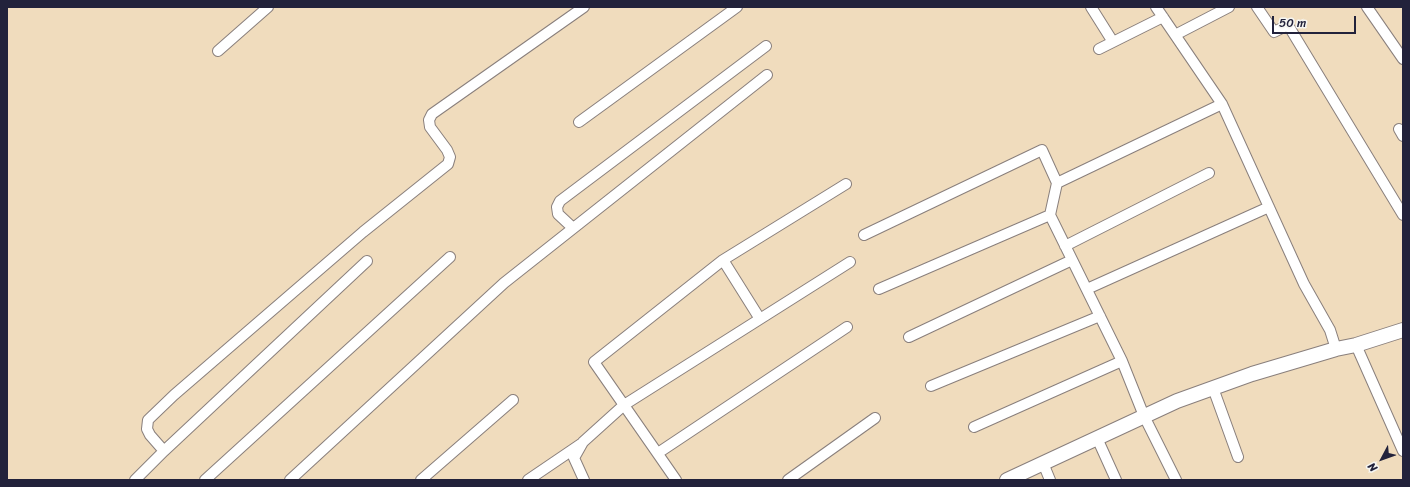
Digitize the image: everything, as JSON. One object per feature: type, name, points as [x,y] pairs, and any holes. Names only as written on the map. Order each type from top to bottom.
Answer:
[{"type":"main road","points":[[1007,480],[1177,401],[1252,374],[1336,349],[1356,345],[1403,330]]},
{"type":"street","points":[[218,51],[268,7]]},
{"type":"street","points":[[164,451],[150,436],[147,429],[148,420],[180,390],[363,232],[448,164],[450,158],[447,150],[430,127],[429,120],[432,114],[584,7]]},
{"type":"street","points":[[579,122],[737,7]]},
{"type":"street","points":[[1091,7],[1113,42]]},
{"type":"street","points":[[1156,7],[1222,104],[1304,284],[1330,330],[1336,349]]},
{"type":"street","points":[[1176,35],[1229,7]]},
{"type":"street","points":[[1257,7],[1274,32],[1288,25],[1403,214]]},
{"type":"street","points":[[1367,7],[1403,59]]},
{"type":"street","points":[[1099,49],[1163,17]]},
{"type":"street","points":[[573,228],[558,214],[557,207],[560,201],[766,46]]},
{"type":"street","points":[[290,480],[498,288],[767,75]]},
{"type":"street","points":[[1057,183],[1222,104]]},
{"type":"street","points":[[864,235],[1042,150],[1057,183],[1050,215],[1122,361],[1144,416],[1176,480]]},
{"type":"street","points":[[1065,246],[1209,173]]},
{"type":"street","points":[[676,480],[594,362],[723,260],[846,184]]},
{"type":"street","points":[[1087,289],[1269,207]]},
{"type":"street","points":[[879,289],[1050,215]]},
{"type":"street","points":[[205,480],[450,257]]},
{"type":"street","points":[[723,260],[760,319]]},
{"type":"street","points":[[909,337],[1072,260]]},
{"type":"street","points":[[135,480],[367,261]]},
{"type":"street","points":[[528,480],[583,442],[624,405],[850,262]]},
{"type":"street","points":[[931,386],[1100,316]]},
{"type":"street","points":[[658,453],[847,327]]},
{"type":"street","points":[[1356,345],[1403,451]]},
{"type":"street","points":[[974,427],[1122,361]]},
{"type":"street","points":[[1213,388],[1238,457]]},
{"type":"street","points":[[421,480],[513,400]]},
{"type":"street","points":[[788,480],[875,418]]},
{"type":"street","points":[[1098,438],[1116,480]]},
{"type":"street","points":[[583,442],[574,458],[584,480]]},
{"type":"street","points":[[1043,463],[1050,480]]}]
